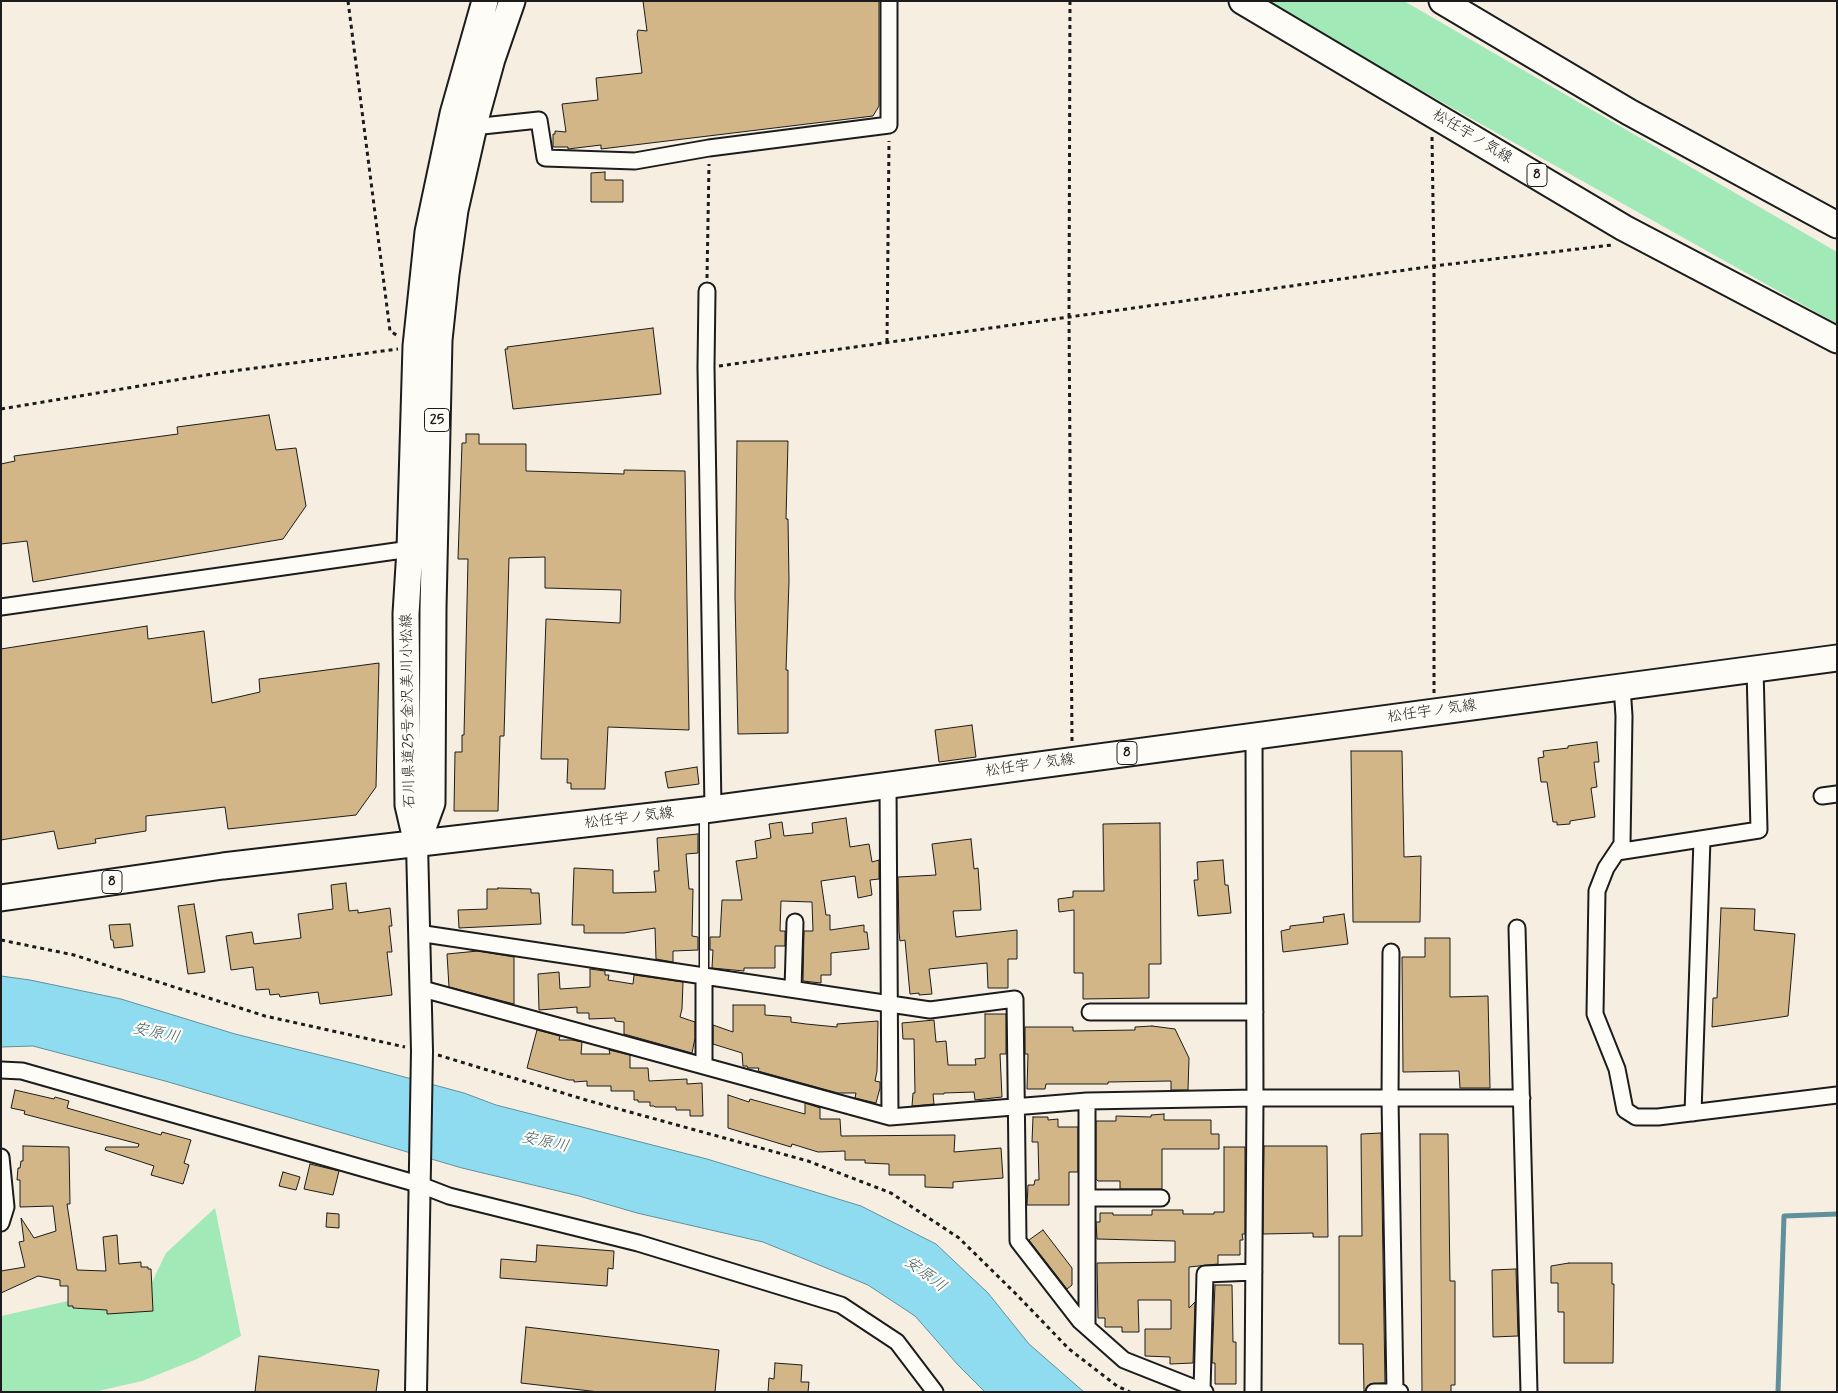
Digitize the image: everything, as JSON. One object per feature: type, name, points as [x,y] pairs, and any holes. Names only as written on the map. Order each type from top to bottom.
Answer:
[{"type":"main road","name":"石川県道25号金沢美川小松線","points":[[417,844],[408,805],[406,614],[410,549],[416,346],[428,232],[453,114],[485,1]]},
{"type":"main road","name":"石川県道25号金沢美川小松線","points":[[417,844],[432,803],[433,608],[439,340],[455,210],[473,127],[492,59],[512,1]]},
{"type":"main road","name":"松任宇ノ気線","points":[[1242,1],[1624,228],[1837,340]]},
{"type":"main road","points":[[1442,1],[1629,112],[1837,225]]},
{"type":"main road","name":"松任宇ノ気線","points":[[1,898],[223,866],[888,786],[1837,658]]},
{"type":"main road","name":"松任宇ノ気線","points":[[1,882],[223,866]]},
{"type":"street","points":[[473,127],[539,120],[544,158],[635,161],[709,148],[889,125],[889,1]]},
{"type":"street","points":[[707,291],[708,809]]},
{"type":"street","points":[[1,607],[410,549]]},
{"type":"street","points":[[1617,852],[1759,830],[1755,668]]},
{"type":"street","points":[[1622,686],[1624,716],[1622,844],[1606,868],[1597,892],[1595,1014],[1617,1069],[1625,1110],[1636,1117],[1693,1113],[1837,1096]]},
{"type":"street","points":[[1254,737],[1254,1392]]},
{"type":"street","points":[[888,786],[890,1116]]},
{"type":"street","points":[[1693,1113],[1702,839]]},
{"type":"street","points":[[416,1392],[418,1177],[422,1050],[417,844]]},
{"type":"street","points":[[793,989],[795,922]]},
{"type":"street","points":[[1516,928],[1529,1392]]},
{"type":"street","points":[[418,933],[930,1010],[1014,1000],[1018,1241],[1080,1321],[1124,1360],[1204,1391],[1205,1274],[1254,1272]]},
{"type":"street","points":[[1391,952],[1390,1098],[1395,1392]]},
{"type":"street","points":[[704,975],[704,1065]]},
{"type":"street","points":[[419,988],[890,1116],[1087,1101],[1255,1098],[1522,1098]]},
{"type":"street","points":[[1090,1012],[1255,1012]]},
{"type":"street","points":[[1,1070],[22,1072],[418,1177],[449,1196],[638,1243],[841,1305],[897,1342],[935,1392]]},
{"type":"street","points":[[1087,1101],[1087,1327]]},
{"type":"street","points":[[1,1157],[6,1207],[1,1223]]},
{"type":"street","points":[[1087,1198],[1161,1198]]},
{"type":"street","points":[[1374,1392],[1400,1392]]},
{"type":"lane","points":[[704,975],[708,809]]},
{"type":"path","points":[[348,1],[390,331],[416,346]]},
{"type":"path","points":[[1070,1],[1069,316],[1072,760]]},
{"type":"path","points":[[1434,711],[1434,266],[1432,135],[1441,118]]},
{"type":"path","points":[[887,342],[889,125]]},
{"type":"path","points":[[707,291],[709,148]]},
{"type":"path","points":[[706,368],[1434,266],[1617,245]]},
{"type":"path","points":[[1,409],[218,373],[416,346]]},
{"type":"path","points":[[1,940],[74,955],[265,1016],[422,1050],[586,1100],[808,1161],[891,1193],[959,1238],[1069,1349],[1117,1386],[1130,1392]]},
{"type":"green space","points":[[1262,1],[1404,1],[1837,252],[1837,324]]},
{"type":"green space","points":[[215,1208],[241,1336],[197,1359],[142,1381],[94,1392],[1,1392],[1,1316],[77,1299],[138,1311],[166,1253]]},
{"type":"water","name":"安原川","points":[[1,976],[30,980],[121,999],[235,1034],[356,1064],[464,1093],[496,1105],[707,1159],[861,1206],[936,1244],[988,1293],[1029,1344],[1084,1392],[985,1392],[958,1365],[915,1316],[868,1285],[763,1242],[637,1213],[579,1196],[462,1168],[165,1081],[33,1046],[1,1047]]},
{"type":"building","points":[[643,1],[879,1],[879,106],[873,116],[601,149],[601,145],[568,149],[568,147],[553,147],[553,134],[555,134],[555,131],[566,132],[562,104],[598,100],[596,78],[642,73],[637,34],[638,30],[647,31]]},
{"type":"building","points":[[605,172],[605,180],[623,180],[623,202],[591,202],[591,173]]},
{"type":"building","points":[[653,328],[661,394],[513,409],[505,349],[508,349],[507,347]]},
{"type":"building","points":[[269,415],[276,450],[296,448],[306,506],[283,539],[33,582],[27,541],[1,544],[1,464],[15,461],[14,456],[178,434],[177,427]]},
{"type":"building","points":[[466,434],[479,434],[479,444],[526,444],[526,471],[624,474],[624,470],[685,471],[689,730],[608,727],[605,789],[571,789],[571,783],[567,783],[568,759],[541,759],[546,619],[620,623],[621,590],[545,588],[545,557],[509,558],[504,736],[500,736],[498,811],[454,811],[455,752],[462,752],[462,735],[464,735],[468,559],[458,559],[462,443],[466,443]]},
{"type":"building","points":[[737,441],[788,441],[786,519],[788,519],[789,581],[786,670],[788,670],[788,733],[738,734],[735,596]]},
{"type":"building","points":[[147,626],[148,639],[204,631],[212,703],[260,692],[259,679],[379,663],[376,787],[356,815],[228,829],[225,807],[146,816],[146,831],[95,839],[96,843],[58,849],[54,831],[1,840],[1,649]]},
{"type":"building","points":[[972,725],[976,757],[939,762],[935,730]]},
{"type":"building","points":[[1597,742],[1599,762],[1594,762],[1597,787],[1591,788],[1595,817],[1570,821],[1570,824],[1557,825],[1557,822],[1553,822],[1547,782],[1541,782],[1538,758],[1544,757],[1543,751]]},
{"type":"building","points":[[1351,751],[1402,751],[1404,857],[1421,856],[1420,922],[1353,922]]},
{"type":"building","points":[[697,767],[699,784],[668,788],[665,772]]},
{"type":"building","points":[[846,818],[850,847],[869,844],[872,862],[879,860],[879,879],[870,880],[872,895],[858,898],[855,876],[821,881],[826,915],[830,915],[830,930],[864,925],[864,932],[867,932],[869,949],[831,953],[831,975],[821,975],[821,983],[803,981],[804,931],[813,931],[812,902],[781,901],[780,931],[785,931],[785,946],[775,946],[775,968],[744,968],[744,971],[712,968],[713,950],[710,950],[710,937],[720,937],[722,900],[742,900],[736,861],[757,858],[755,841],[771,838],[769,824],[782,822],[784,836],[813,833],[812,823]]},
{"type":"building","points":[[1160,823],[1161,964],[1149,964],[1149,998],[1083,999],[1083,973],[1074,973],[1074,910],[1059,912],[1058,899],[1073,897],[1073,891],[1104,891],[1103,824]]},
{"type":"building","points":[[698,834],[698,853],[686,854],[689,889],[693,889],[692,936],[698,937],[698,950],[673,951],[673,962],[656,959],[655,928],[624,933],[584,933],[584,925],[572,925],[574,868],[613,870],[613,893],[656,892],[654,871],[659,871],[657,838]]},
{"type":"building","points":[[971,839],[974,869],[978,868],[981,910],[953,911],[956,937],[1017,930],[1017,959],[1008,959],[1008,988],[988,988],[987,963],[929,969],[932,994],[910,994],[905,940],[900,941],[899,932],[898,877],[936,875],[932,844]]},
{"type":"building","points":[[1223,860],[1225,885],[1228,885],[1231,913],[1198,916],[1194,880],[1198,880],[1197,862]]},
{"type":"building","points":[[346,883],[349,911],[358,910],[358,913],[390,908],[392,926],[389,926],[392,952],[387,952],[392,995],[320,1004],[318,992],[280,997],[279,994],[270,995],[269,989],[256,990],[253,967],[231,970],[226,936],[252,932],[254,944],[301,938],[298,914],[333,909],[331,885]]},
{"type":"building","points":[[487,889],[531,889],[531,893],[539,893],[541,924],[459,928],[458,910],[487,909]]},
{"type":"building","points":[[194,904],[205,972],[188,974],[178,906]]},
{"type":"building","points":[[1721,908],[1755,909],[1754,930],[1795,934],[1788,1016],[1712,1027],[1713,998],[1717,998]]},
{"type":"building","points":[[1344,914],[1348,944],[1283,952],[1281,931],[1290,929],[1290,926],[1324,922],[1323,917]]},
{"type":"building","points":[[130,924],[133,946],[114,948],[109,925]]},
{"type":"building","points":[[1425,938],[1450,938],[1450,997],[1488,996],[1490,1088],[1460,1088],[1459,1071],[1403,1072],[1402,957],[1425,957]]},
{"type":"building","points":[[478,951],[514,957],[514,1004],[449,987],[447,954]]},
{"type":"building","points":[[590,969],[605,971],[605,975],[609,975],[608,980],[633,984],[634,975],[683,982],[680,1017],[695,1022],[695,1038],[692,1053],[624,1034],[624,1022],[615,1021],[615,1018],[589,1019],[589,1013],[577,1013],[577,1007],[539,1010],[538,974],[559,972],[560,989],[590,987]]},
{"type":"building","points":[[733,1005],[765,1005],[765,1015],[791,1017],[791,1022],[806,1024],[837,1027],[837,1024],[878,1021],[875,1081],[880,1082],[880,1088],[876,1103],[855,1098],[856,1093],[838,1093],[758,1071],[759,1068],[743,1066],[742,1053],[713,1044],[713,1025],[733,1032]]},
{"type":"building","points":[[985,1014],[1006,1014],[1006,1054],[1000,1054],[1002,1097],[975,1100],[974,1092],[933,1094],[934,1104],[912,1106],[913,1093],[915,1093],[914,1039],[903,1039],[902,1023],[934,1020],[936,1042],[946,1041],[948,1065],[976,1065],[975,1059],[985,1058]]},
{"type":"building","points":[[1152,1026],[1175,1029],[1189,1058],[1188,1090],[1171,1090],[1171,1081],[1046,1084],[1045,1089],[1027,1089],[1028,1054],[1025,1054],[1025,1027],[1073,1027],[1073,1031],[1135,1030],[1135,1027]]},
{"type":"building","points":[[537,1030],[560,1036],[559,1040],[582,1042],[581,1054],[610,1054],[609,1050],[630,1055],[630,1068],[648,1068],[649,1081],[687,1079],[687,1084],[702,1083],[703,1116],[690,1116],[690,1110],[676,1110],[676,1107],[655,1107],[650,1106],[650,1102],[638,1102],[638,1100],[634,1100],[634,1091],[611,1091],[611,1086],[587,1086],[587,1081],[574,1082],[574,1080],[527,1068]]},
{"type":"building","points":[[15,1090],[54,1099],[55,1097],[69,1101],[67,1108],[161,1135],[162,1132],[191,1140],[184,1163],[189,1165],[183,1184],[151,1175],[154,1166],[105,1150],[106,1147],[138,1147],[139,1144],[24,1114],[25,1111],[11,1108]]},
{"type":"building","points":[[728,1095],[749,1102],[750,1099],[805,1114],[805,1103],[820,1108],[820,1119],[840,1119],[841,1136],[955,1135],[954,1152],[1001,1148],[1003,1178],[953,1182],[953,1188],[925,1187],[925,1175],[889,1175],[889,1164],[865,1163],[865,1160],[845,1160],[845,1151],[818,1152],[792,1144],[791,1147],[728,1128]]},
{"type":"building","points":[[1164,1114],[1164,1120],[1211,1120],[1211,1134],[1219,1134],[1219,1149],[1162,1149],[1162,1189],[1120,1189],[1120,1181],[1098,1181],[1096,1179],[1096,1121],[1116,1121],[1116,1116],[1151,1117],[1151,1115]]},
{"type":"building","points":[[1033,1117],[1048,1117],[1048,1120],[1058,1119],[1058,1127],[1078,1127],[1078,1172],[1069,1172],[1069,1205],[1027,1205],[1028,1185],[1034,1185],[1035,1180],[1039,1180],[1038,1142],[1032,1142]]},
{"type":"building","points":[[1381,1133],[1385,1383],[1370,1384],[1364,1392],[1363,1344],[1339,1344],[1339,1236],[1362,1236],[1361,1134]]},
{"type":"building","points":[[1420,1134],[1448,1134],[1450,1281],[1455,1281],[1455,1385],[1451,1385],[1451,1392],[1422,1392]]},
{"type":"building","points":[[23,1146],[69,1147],[70,1204],[67,1204],[77,1270],[106,1271],[103,1237],[117,1235],[119,1264],[141,1262],[141,1267],[151,1269],[153,1311],[107,1314],[107,1310],[73,1308],[73,1306],[68,1306],[68,1286],[60,1286],[60,1280],[38,1276],[1,1293],[1,1271],[25,1267],[19,1242],[24,1241],[21,1218],[34,1238],[56,1231],[53,1206],[20,1207],[20,1180],[17,1180],[18,1168],[20,1168],[21,1161],[23,1161]]},
{"type":"building","points":[[1264,1146],[1327,1146],[1328,1237],[1313,1237],[1313,1233],[1263,1234]]},
{"type":"building","points":[[1224,1147],[1245,1147],[1245,1234],[1242,1234],[1243,1240],[1240,1240],[1240,1255],[1218,1255],[1218,1264],[1189,1267],[1189,1308],[1195,1302],[1193,1363],[1170,1364],[1170,1357],[1145,1356],[1145,1329],[1171,1329],[1171,1300],[1138,1300],[1139,1332],[1122,1332],[1122,1327],[1105,1327],[1105,1318],[1098,1318],[1097,1263],[1175,1262],[1175,1241],[1097,1239],[1096,1222],[1100,1222],[1100,1213],[1152,1215],[1152,1210],[1183,1210],[1183,1214],[1214,1214],[1214,1212],[1224,1212]]},
{"type":"building","points":[[310,1164],[339,1171],[333,1195],[304,1189]]},
{"type":"building","points":[[283,1172],[300,1177],[296,1190],[279,1186]]},
{"type":"building","points":[[327,1213],[339,1214],[339,1228],[326,1227]]},
{"type":"building","points":[[1043,1230],[1072,1268],[1072,1285],[1067,1289],[1029,1240]]},
{"type":"building","points":[[537,1245],[614,1251],[613,1269],[608,1268],[607,1286],[500,1278],[501,1259],[536,1262]]},
{"type":"building","points":[[1569,1263],[1612,1263],[1612,1284],[1614,1284],[1613,1363],[1564,1363],[1564,1312],[1558,1312],[1558,1283],[1551,1283],[1551,1266]]},
{"type":"building","points":[[1516,1269],[1518,1336],[1493,1337],[1492,1270]]},
{"type":"building","points":[[1215,1285],[1232,1285],[1233,1342],[1236,1342],[1236,1384],[1215,1384],[1215,1363],[1212,1363]]},
{"type":"building","points":[[526,1327],[719,1350],[715,1392],[599,1392],[521,1383]]},
{"type":"building","points":[[259,1356],[379,1370],[376,1392],[255,1392]]},
{"type":"building","points":[[775,1363],[802,1365],[801,1382],[809,1382],[808,1392],[768,1392],[769,1378],[774,1379]]},
{"type":"waterway","points":[[1778,1392],[1784,1216],[1837,1214]]}]
